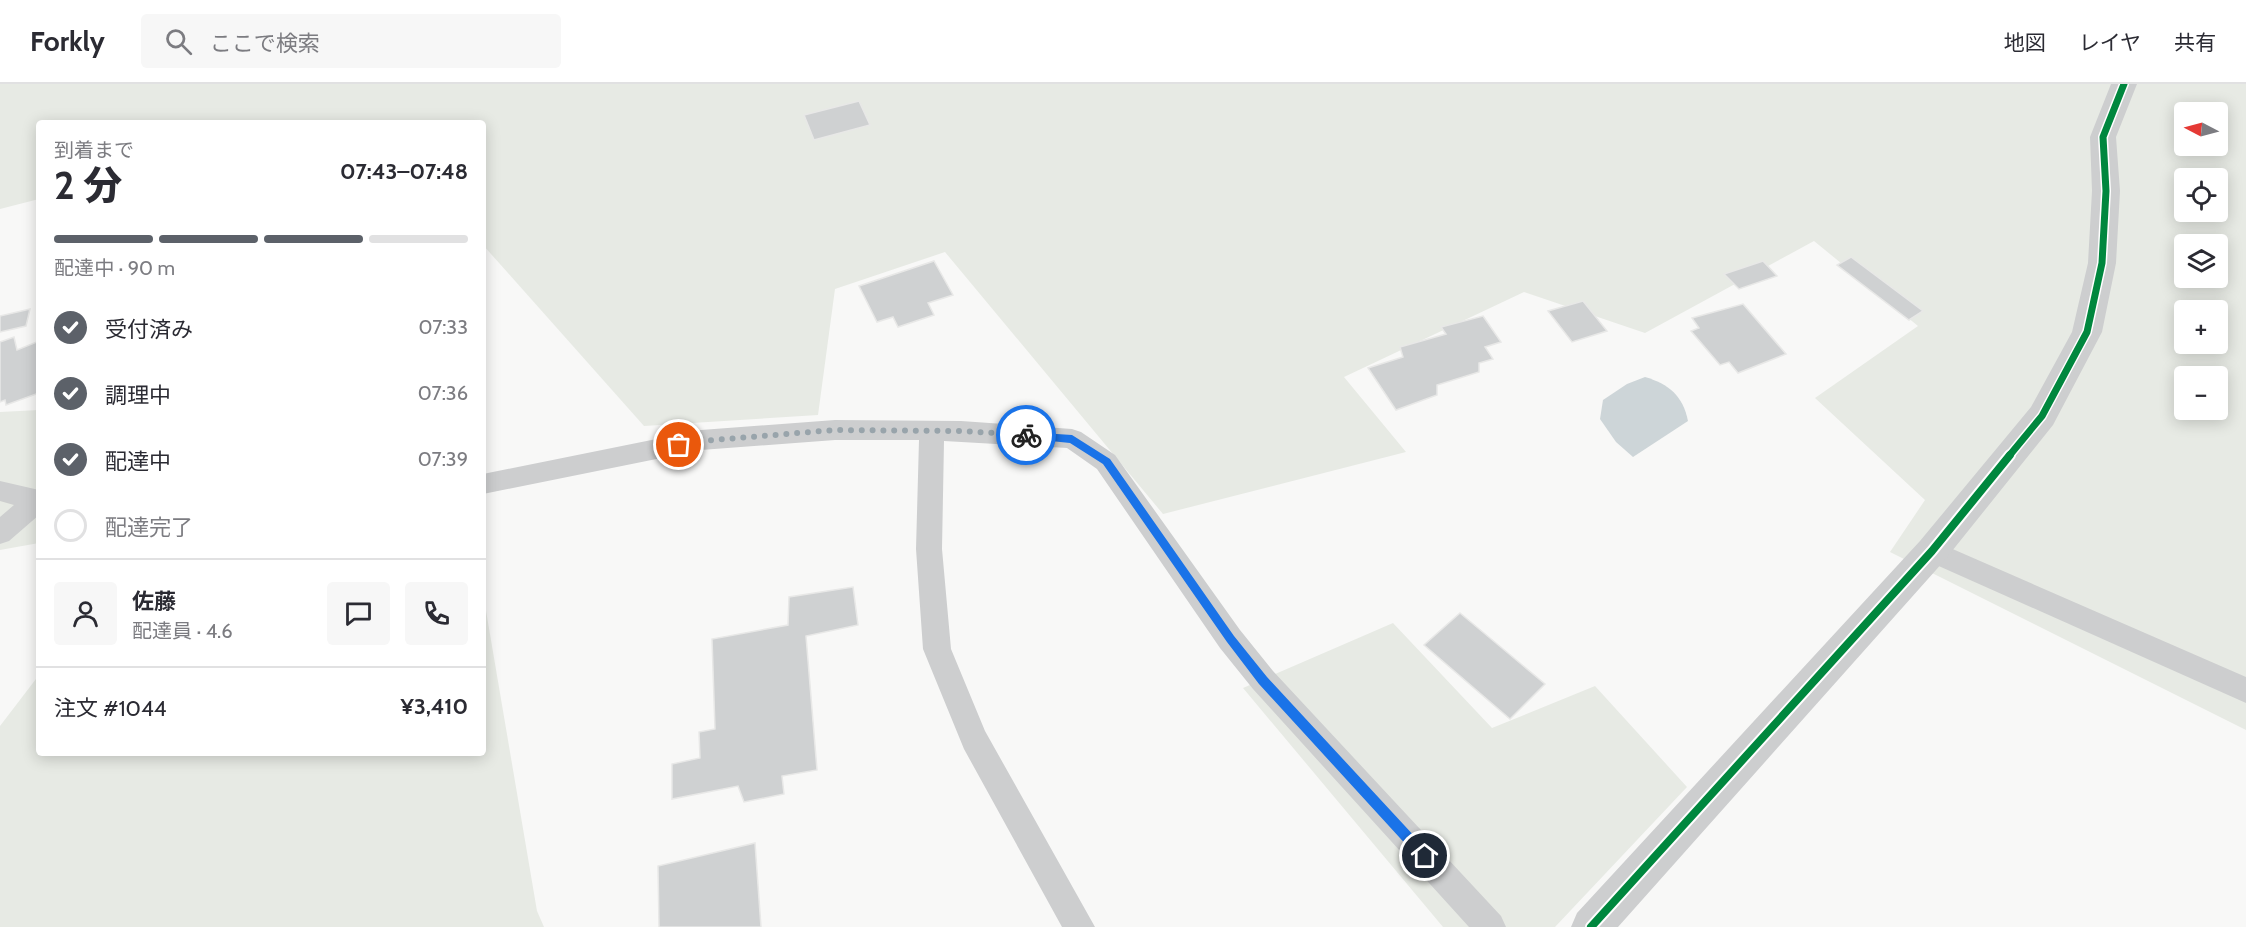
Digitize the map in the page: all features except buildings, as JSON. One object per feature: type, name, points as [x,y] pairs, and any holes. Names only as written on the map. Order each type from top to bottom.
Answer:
[{"type":"street","points":[[1591,927],[1932,551],[2042,416],[2087,333],[2102,262],[2106,191],[2103,137],[2124,84]]},
{"type":"lane","points":[[486,483],[701,441],[835,430],[932,430],[1072,439],[1106,462],[1230,639],[1263,680],[1490,927]]},
{"type":"lane","points":[[932,430],[929,549],[937,649],[974,740],[1079,927]]},
{"type":"lane","points":[[0,491],[36,500]]},
{"type":"lane","points":[[0,533],[36,503]]},
{"type":"lane","points":[[1932,551],[2246,690]]},
{"type":"shaded area","points":[[0,84],[2246,84],[2246,730],[1890,552],[1925,500],[1815,398],[1918,326],[1814,241],[1645,333],[1524,292],[1344,377],[1406,452],[1163,514],[945,252],[835,289],[818,415],[644,426],[486,248],[486,120],[36,120],[36,200],[0,209]]},
{"type":"shaded area","points":[[1645,377],[1661,383],[1674,392],[1683,405],[1688,421],[1633,457],[1616,442],[1600,419],[1603,400],[1627,384]]},
{"type":"shaded area","points":[[36,410],[36,544],[0,550],[0,412]]},
{"type":"shaded area","points":[[486,611],[537,911],[544,927],[0,927],[0,726],[36,679],[36,756],[486,756]]},
{"type":"shaded area","points":[[1393,623],[1492,728],[1595,686],[1687,787],[1555,927],[1443,927],[1243,688]]},
{"type":"cycle path","points":[[1591,927],[1932,551],[2042,416],[2087,332],[2102,263],[2106,191],[2103,137],[2124,84]]},
{"type":"way so far","points":[[679,445],[701,441],[835,430],[961,431],[1026,435]]},
{"type":"route","points":[[1026,435],[1072,439],[1106,462],[1230,639],[1263,680],[1425,856]]}]
